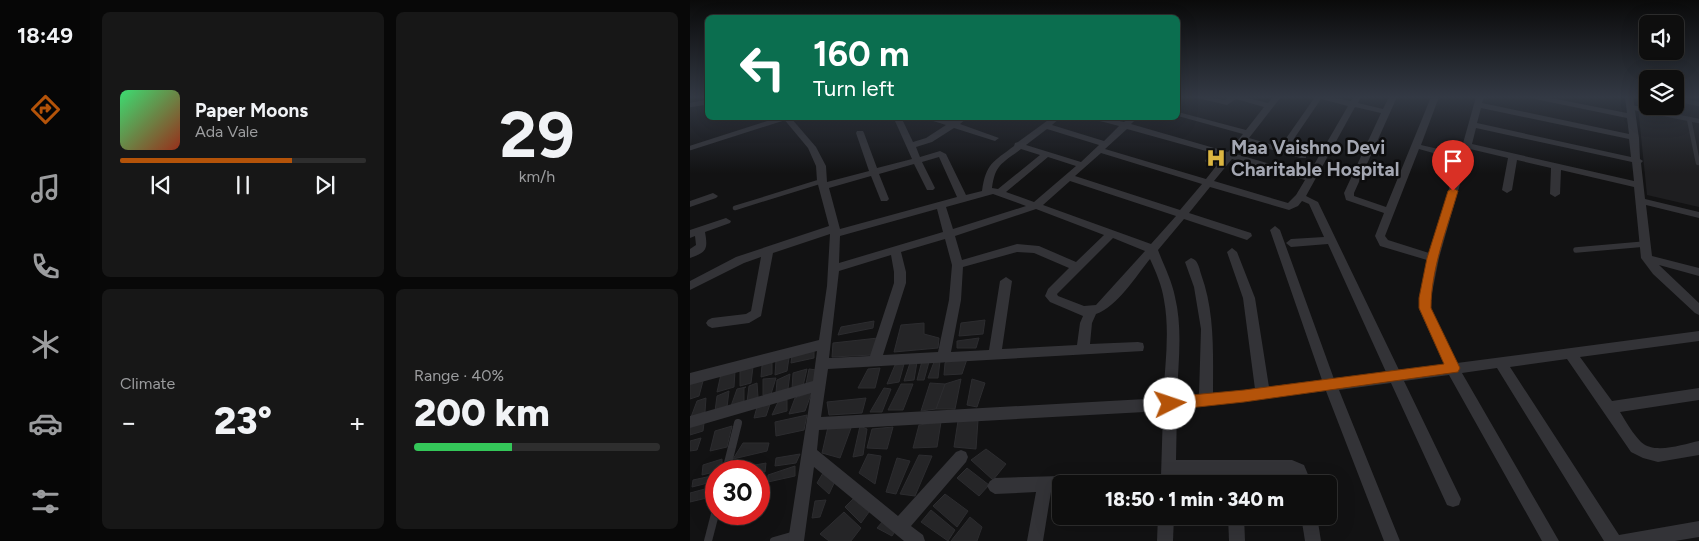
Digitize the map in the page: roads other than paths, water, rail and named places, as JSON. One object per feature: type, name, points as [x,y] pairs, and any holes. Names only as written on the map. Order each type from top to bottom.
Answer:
[{"type":"street","points":[[789,122],[812,147],[821,166],[823,183],[835,231],[833,286],[808,453],[800,539]]},
{"type":"street","points":[[900,122],[930,188]]},
{"type":"street","points":[[947,122],[995,138]]},
{"type":"street","points":[[911,146],[929,140],[956,122]]},
{"type":"street","points":[[987,192],[989,175],[993,166],[1050,122]]},
{"type":"street","points":[[1115,122],[1310,178]]},
{"type":"street","points":[[834,268],[1036,206],[1103,147],[1128,122]]},
{"type":"street","points":[[1203,122],[1303,156]]},
{"type":"street","points":[[1111,234],[1052,292],[1051,296],[1054,299],[1083,311],[1100,308],[1110,299],[1183,214],[1257,122]]},
{"type":"street","points":[[1282,150],[1301,122]]},
{"type":"street","points":[[1045,126],[1208,184],[1289,207],[1300,197],[1343,122]]},
{"type":"street","points":[[1381,122],[1348,198],[1390,212]]},
{"type":"street","points":[[1425,122],[1380,236],[1381,240],[1391,246],[1433,258]]},
{"type":"street","points":[[1569,122],[1635,138]]},
{"type":"street","points":[[1632,122],[1647,258],[1657,271],[1696,306]]},
{"type":"street","points":[[1551,541],[1453,368],[1425,308],[1425,298],[1433,258],[1473,125],[1638,162]]},
{"type":"street","points":[[860,133],[884,199]]},
{"type":"street","points":[[1018,145],[1082,165]]},
{"type":"street","points":[[1416,146],[1464,158]]},
{"type":"street","points":[[1467,146],[1640,185]]},
{"type":"street","points":[[823,183],[936,154],[943,156],[963,199]]},
{"type":"street","points":[[999,193],[1046,154]]},
{"type":"street","points":[[1507,190],[1514,156]]},
{"type":"street","points":[[1555,194],[1556,166]]},
{"type":"street","points":[[1069,177],[1247,236]]},
{"type":"street","points":[[690,286],[740,260],[768,250],[987,192],[999,193],[1152,249],[1171,306],[1169,475]]},
{"type":"street","points":[[690,204],[713,196]]},
{"type":"street","points":[[1300,197],[1313,202],[1453,499]]},
{"type":"street","points":[[1641,201],[1699,215]]},
{"type":"street","points":[[941,205],[958,265],[955,300],[944,356]]},
{"type":"street","points":[[690,254],[702,247],[695,232],[726,221]]},
{"type":"street","points":[[1275,230],[1330,385],[1392,541]]},
{"type":"street","points":[[1291,243],[1331,240]]},
{"type":"street","points":[[958,265],[1026,247],[1077,267]]},
{"type":"street","points":[[712,323],[749,318],[757,313],[768,250]]},
{"type":"street","points":[[875,360],[900,283],[900,272],[895,250]]},
{"type":"street","points":[[1232,252],[1249,298],[1263,394]]},
{"type":"street","points":[[1647,258],[1699,272]]},
{"type":"street","points":[[1191,262],[1200,287],[1207,329],[1206,401]]},
{"type":"street","points":[[994,354],[1006,281]]},
{"type":"street","points":[[1082,349],[1086,323],[1091,311]]},
{"type":"street","points":[[813,424],[1206,401],[1699,336]]},
{"type":"street","points":[[690,379],[824,344]]},
{"type":"street","points":[[822,364],[1138,347]]},
{"type":"street","points":[[1570,353],[1636,447],[1644,453],[1653,456],[1699,448]]},
{"type":"street","points":[[1501,363],[1613,541]]},
{"type":"street","points":[[690,422],[818,385]]},
{"type":"street","points":[[1608,408],[1699,394]]},
{"type":"street","points":[[808,453],[917,541]]},
{"type":"street","points":[[899,527],[961,457]]},
{"type":"street","points":[[1169,467],[1292,467],[1299,470],[1301,475]]},
{"type":"street","points":[[1234,467],[1234,475]]},
{"type":"street","points":[[1035,541],[1045,484]]},
{"type":"street","points":[[995,486],[1052,484]]},
{"type":"street","points":[[1165,541],[1166,525]]},
{"type":"street","points":[[1236,525],[1237,541]]},
{"type":"street","points":[[1311,525],[1314,541]]},
{"type":"street","points":[[1624,541],[1699,529]]},
{"type":"lane","points":[[690,148],[772,122]]},
{"type":"lane","points":[[1690,122],[1698,163]]},
{"type":"lane","points":[[735,208],[823,183]]},
{"type":"lane","points":[[1576,250],[1644,244]]},
{"type":"lane","points":[[729,460],[738,423]]},
{"type":"lane","points":[[708,541],[712,525]]},
{"type":"lane","points":[[774,541],[800,539]]},
{"type":"place","name":"Maa Vaishno Devi Charitable Hospital","points":[[1216,158]]}]
